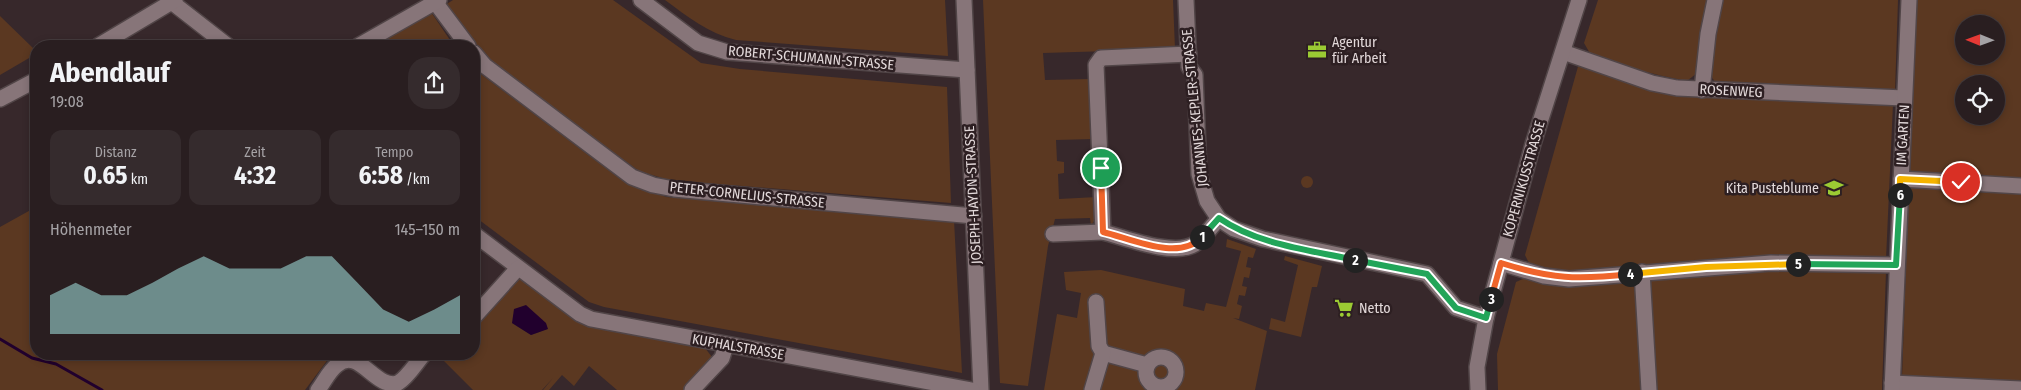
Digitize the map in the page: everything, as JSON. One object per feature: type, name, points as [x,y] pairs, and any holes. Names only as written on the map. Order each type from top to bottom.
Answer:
[{"type":"street","name":"ROBERT-SCHUMANN-STRASSE","points":[[641,0],[698,43],[727,52],[967,70]]},
{"type":"street","name":"JOSEPH-HAYDN-STRASSE","points":[[964,0],[981,390]]},
{"type":"street","name":"JOHANNES-KEPLER-STRASSE","points":[[1186,0],[1189,67],[1195,75],[1199,174],[1207,201],[1219,218],[1234,229],[1263,239],[1427,274],[1456,308],[1486,318]]},
{"type":"street","name":"KOPERNIKUSSTRASSE","points":[[1478,390],[1477,367],[1486,318],[1533,144],[1579,0]]},
{"type":"street","points":[[1702,90],[1708,34],[1715,0]]},
{"type":"street","name":"IM GARTEN","points":[[1892,387],[1909,0]]},
{"type":"street","points":[[108,40],[172,1],[221,40]]},
{"type":"street","points":[[369,40],[437,1],[464,40]]},
{"type":"street","name":"ROSENWEG","points":[[1563,52],[1652,83],[1677,88],[1904,98]]},
{"type":"street","points":[[1103,232],[1096,65],[1101,58],[1189,54]]},
{"type":"street","name":"PETER-CORNELIUS-STRASSE","points":[[480,60],[485,66],[632,177],[653,185],[674,189],[974,216]]},
{"type":"street","points":[[0,99],[30,83]]},
{"type":"street","points":[[1900,179],[2021,186]]},
{"type":"street","points":[[1053,234],[1103,232],[1156,246],[1183,248],[1195,244],[1219,218]]},
{"type":"street","name":"KUPHALSTRASSE","points":[[480,239],[580,314],[591,318],[972,390]]},
{"type":"street","points":[[1501,263],[1544,276],[1569,278],[1771,263],[1896,265]]},
{"type":"street","points":[[480,310],[518,268]]},
{"type":"street","points":[[1642,272],[1649,390]]},
{"type":"street","points":[[1096,302],[1099,346],[1103,353],[1147,365]]},
{"type":"street","points":[[692,390],[722,358],[726,345]]},
{"type":"street","points":[[1092,390],[1103,353]]},
{"type":"street","points":[[318,390],[336,365],[349,362],[361,366],[379,383],[393,385],[399,383],[419,360]]},
{"type":"street","points":[[1892,387],[2021,389]]},
{"type":"shaded area","points":[[453,0],[613,0],[701,63],[740,69],[947,87],[951,203],[669,180],[639,171],[487,60],[480,54],[480,40],[468,40],[442,7]]},
{"type":"shaded area","points":[[665,0],[945,0],[948,56],[736,40],[707,29]]},
{"type":"shaded area","points":[[983,0],[1173,0],[1175,49],[1043,53],[1045,80],[1091,79],[1094,139],[1056,140],[1057,161],[1064,162],[1064,173],[1058,174],[1059,199],[1097,197],[1097,216],[1091,226],[1090,218],[1055,219],[1048,246],[1028,386],[1000,383]]},
{"type":"shaded area","points":[[1598,0],[1708,0],[1702,26],[1697,73],[1687,81],[1639,70],[1591,55],[1584,43]]},
{"type":"shaded area","points":[[1722,0],[1898,0],[1895,92],[1717,85],[1711,76],[1714,37]]},
{"type":"shaded area","points":[[1917,0],[2021,0],[2021,184],[1910,174]]},
{"type":"shaded area","points":[[431,12],[450,40],[383,40]]},
{"type":"shaded area","points":[[0,16],[30,45],[30,58],[0,75]]},
{"type":"shaded area","points":[[1579,63],[1631,83],[1893,104],[1886,259],[1723,259],[1607,271],[1562,272],[1530,265],[1525,255]]},
{"type":"shaded area","points":[[480,74],[619,178],[666,197],[954,220],[962,373],[604,307],[589,302],[480,220]]},
{"type":"shaded area","points":[[1307,176],[1313,182],[1307,188],[1301,182]]},
{"type":"shaded area","points":[[1909,181],[2021,188],[2021,383],[1902,378]]},
{"type":"shaded area","points":[[30,210],[30,360],[328,360],[305,390],[0,390],[0,227]]},
{"type":"shaded area","points":[[1227,239],[1256,249],[1253,258],[1248,257],[1246,267],[1251,268],[1249,278],[1244,277],[1242,286],[1247,287],[1245,296],[1239,295],[1237,304],[1242,306],[1239,319],[1233,318],[1267,331],[1255,390],[1044,390],[1057,314],[1077,318],[1081,293],[1066,290],[1064,272],[1101,270],[1185,289],[1183,306],[1204,311],[1206,303],[1226,307],[1241,251],[1226,247]]},
{"type":"shaded area","points":[[1285,256],[1322,266],[1317,287],[1312,287],[1301,337],[1269,329],[1271,318],[1285,322],[1298,265],[1284,260]]},
{"type":"shaded area","points":[[1709,270],[1886,271],[1882,390],[1657,390],[1650,283],[1658,275]]},
{"type":"shaded area","points":[[515,278],[520,279],[579,322],[612,331],[705,348],[712,357],[712,365],[688,390],[617,390],[589,366],[574,386],[562,375],[549,390],[543,390],[553,378],[542,390],[473,390],[443,360],[480,360],[480,315]],"holes":[[[512,323],[547,329],[531,335]]]},
{"type":"shaded area","points":[[1525,278],[1569,287],[1629,283],[1637,290],[1644,390],[1498,390],[1497,354],[1516,282]]},
{"type":"shaded area","points":[[526,305],[546,323],[548,329],[531,335],[512,323],[514,309]]},
{"type":"waterway","points":[[0,339],[30,357]]},
{"type":"waterway","points":[[40,360],[56,364],[102,390]]},
{"type":"place","name":"Agentur für Arbeit","points":[[1317,50]]},
{"type":"place","name":"Kita Pusteblume","points":[[1834,188]]},
{"type":"place","name":"Netto","points":[[1344,308]]},
{"type":"route","points":[[1101,168],[1103,232],[1170,249],[1183,248],[1195,244],[1219,218],[1234,229],[1263,239],[1356,261],[1427,274],[1456,308],[1486,318],[1501,263],[1544,276],[1569,278],[1771,263],[1896,265],[1900,179],[1961,182]]}]
